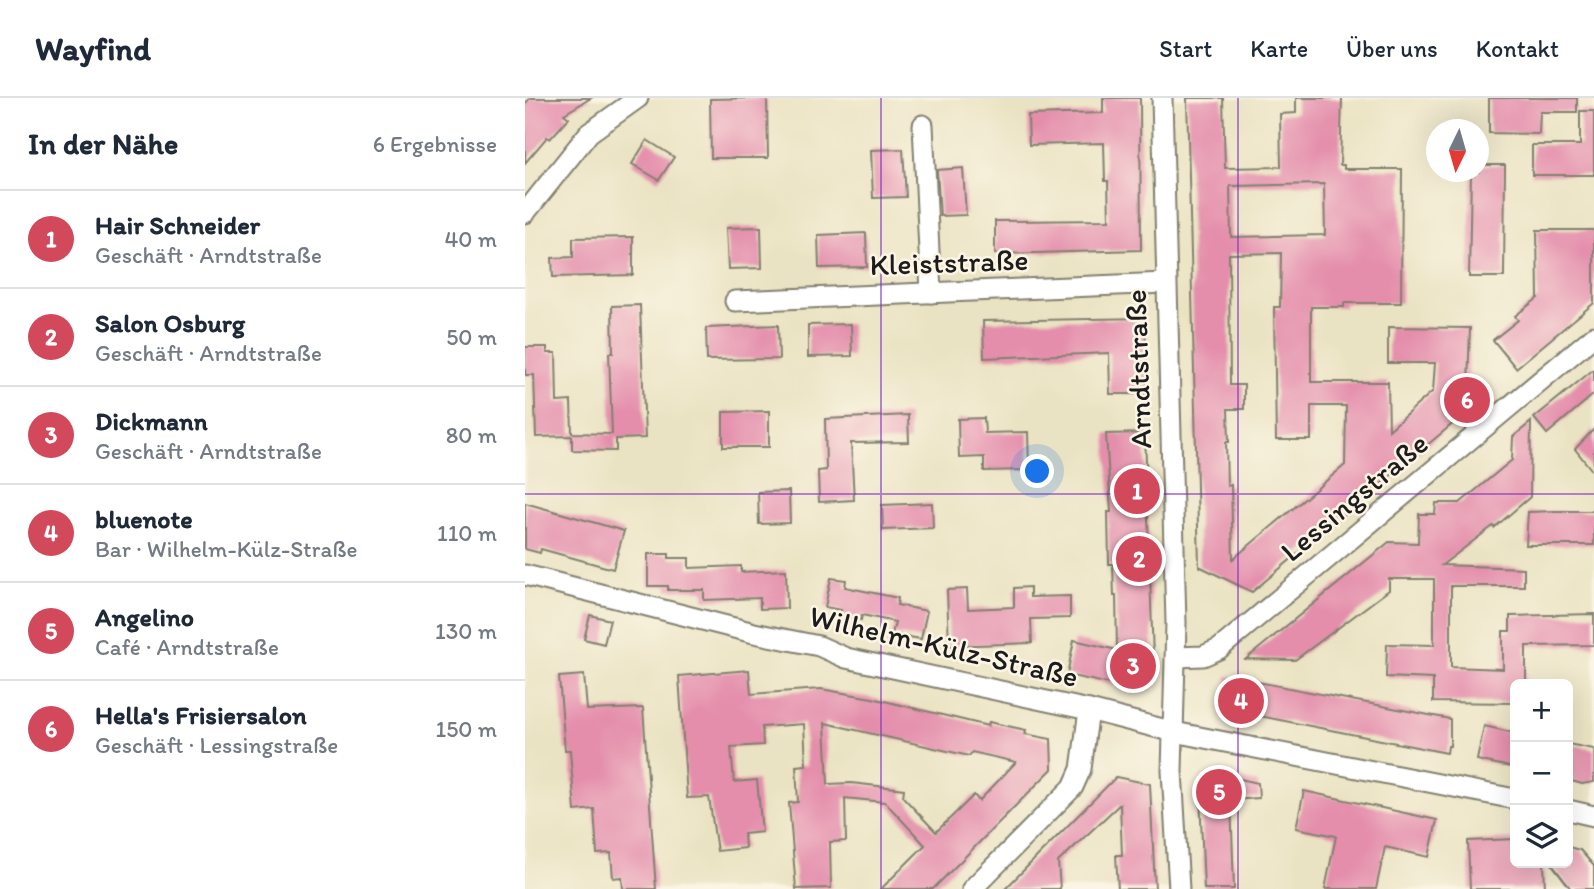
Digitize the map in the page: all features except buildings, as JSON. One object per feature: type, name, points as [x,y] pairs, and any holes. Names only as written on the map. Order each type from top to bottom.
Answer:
[{"type":"street","points":[[525,212],[589,133],[638,98]]},
{"type":"street","name":"Arndtstraße","points":[[1162,98],[1176,657],[1172,771],[1179,889]]},
{"type":"street","points":[[923,125],[931,293]]},
{"type":"street","name":"Kleiststraße","points":[[735,300],[1165,283]]},
{"type":"street","name":"Lessingstraße","points":[[1176,657],[1203,656],[1219,649],[1594,336]]},
{"type":"street","name":"Wilhelm-Külz-Straße","points":[[525,575],[754,633],[819,646],[846,658],[1089,710],[1174,732],[1510,798]]},
{"type":"street","points":[[972,889],[1073,787],[1081,769],[1089,710]]},
{"type":"street","points":[[1573,811],[1594,816]]},
{"type":"place","name":"Hella's Frisiersalon","points":[[1467,400]]},
{"type":"place","name":"Hair Schneider","points":[[1137,491]]},
{"type":"place","name":"Salon Osburg","points":[[1139,559]]},
{"type":"place","name":"Dickmann","points":[[1133,666]]},
{"type":"place","name":"bluenote","points":[[1241,701]]},
{"type":"place","name":"Angelino","points":[[1219,792]]}]
